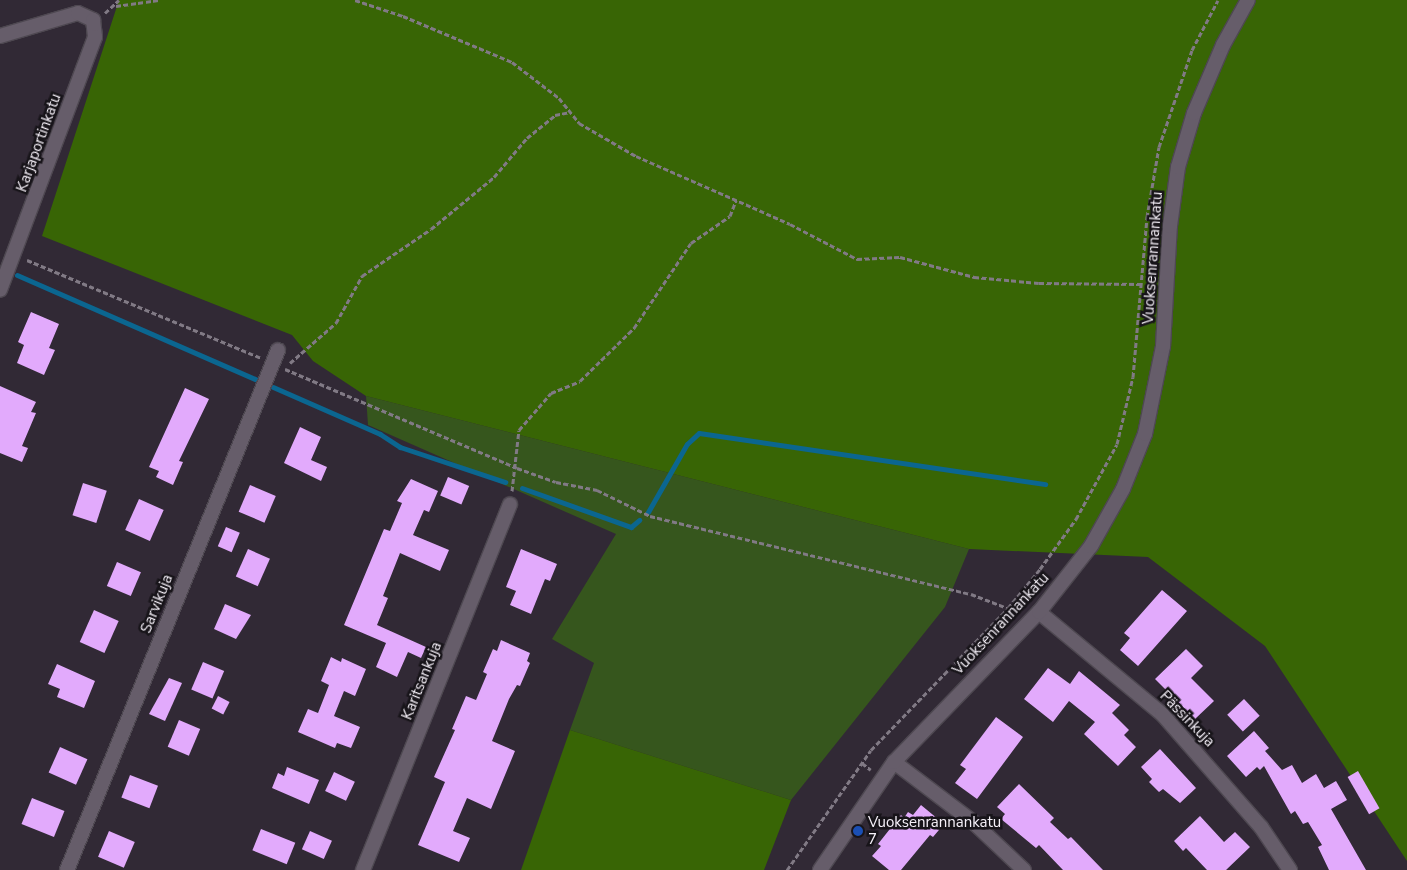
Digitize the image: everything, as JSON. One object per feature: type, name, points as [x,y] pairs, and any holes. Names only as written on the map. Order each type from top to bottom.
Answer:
[{"type":"street","name":"Vuoksenrannankatu","points":[[820,870],[894,762],[1039,612],[1091,546],[1123,489],[1145,434],[1163,346],[1170,226],[1178,167],[1194,113],[1223,45],[1248,0]]},
{"type":"street","points":[[0,36],[78,13],[93,20]]},
{"type":"street","name":"Karjaportinkatu","points":[[0,290],[95,37],[93,20]]},
{"type":"street","name":"Sarvikuja","points":[[67,870],[278,360]]},
{"type":"street","name":"Karitsankuja","points":[[364,870],[510,504]]},
{"type":"street","name":"Pässinkuja","points":[[1039,612],[1162,714],[1261,827],[1290,870]]},
{"type":"street","points":[[894,762],[973,822],[1024,870]]},
{"type":"path","points":[[116,6],[119,0]]},
{"type":"path","points":[[93,20],[116,6],[159,0]]},
{"type":"path","points":[[355,0],[403,16],[512,62],[559,98],[579,123],[636,156],[736,200],[857,259],[900,257],[974,277],[1039,283],[1140,284]]},
{"type":"path","points":[[787,870],[871,750],[1008,608],[1076,519],[1117,444],[1133,377],[1147,217],[1159,147],[1192,50],[1218,0]]},
{"type":"path","points":[[278,360],[336,323],[362,276],[430,229],[494,177],[527,138],[555,114],[570,112]]},
{"type":"path","points":[[510,504],[517,468],[519,430],[551,393],[580,381],[634,328],[691,243],[730,216],[736,200]]},
{"type":"path","points":[[14,255],[278,360],[517,468],[556,482],[597,490],[650,516],[971,594],[1008,608]]},
{"type":"green space","points":[[119,0],[1407,0],[1407,861],[1265,646],[1148,557],[969,549],[366,396],[313,361],[292,335],[42,236]]},
{"type":"green space","points":[[366,396],[969,549],[945,607],[791,800],[570,730],[594,663],[552,639],[616,534],[368,425]]},
{"type":"green space","points":[[570,730],[791,800],[764,870],[521,870]]},
{"type":"building","points":[[31,312],[59,324],[49,348],[55,350],[44,375],[17,363],[24,345],[18,342]]},
{"type":"building","points":[[0,386],[36,402],[31,412],[36,413],[22,446],[28,448],[22,462],[0,453]]},
{"type":"building","points":[[185,388],[209,399],[179,461],[183,462],[173,485],[156,477],[159,471],[149,467]]},
{"type":"building","points":[[300,427],[321,437],[311,460],[327,467],[321,481],[284,463]]},
{"type":"building","points":[[448,477],[469,486],[461,504],[440,495]]},
{"type":"building","points":[[411,479],[438,491],[429,512],[424,510],[413,535],[449,550],[440,571],[400,553],[383,596],[388,598],[377,625],[426,647],[421,658],[408,652],[397,677],[376,667],[386,643],[344,625],[384,529],[390,531],[402,503],[397,501]]},
{"type":"building","points":[[83,483],[107,491],[96,523],[72,515]]},
{"type":"building","points":[[250,485],[276,496],[264,523],[239,512]]},
{"type":"building","points":[[139,499],[164,510],[150,541],[125,530]]},
{"type":"building","points":[[226,527],[240,533],[232,552],[218,546]]},
{"type":"building","points":[[248,549],[270,559],[258,586],[236,576]]},
{"type":"building","points":[[521,549],[557,564],[550,581],[545,579],[531,614],[510,605],[516,591],[506,587]]},
{"type":"building","points":[[117,562],[141,572],[131,596],[107,586]]},
{"type":"building","points":[[1162,590],[1187,611],[1138,666],[1120,650],[1130,638],[1124,633]]},
{"type":"building","points":[[225,604],[251,615],[236,639],[214,629]]},
{"type":"building","points":[[94,610],[119,621],[104,653],[80,642]]},
{"type":"building","points":[[501,640],[530,653],[527,661],[530,663],[520,686],[517,685],[509,699],[492,741],[515,751],[491,809],[467,798],[453,831],[470,838],[459,862],[418,845],[445,782],[434,777],[455,730],[452,729],[466,696],[476,700],[487,674],[483,672],[493,649],[497,651]]},
{"type":"building","points":[[1186,649],[1203,666],[1191,678],[1214,701],[1195,719],[1155,679]]},
{"type":"building","points":[[331,657],[341,662],[342,658],[366,669],[355,696],[344,691],[334,716],[360,727],[351,748],[337,743],[335,748],[298,732],[308,709],[318,713],[329,685],[321,681]]},
{"type":"building","points":[[203,662],[224,671],[212,699],[191,690]]},
{"type":"building","points":[[57,664],[95,681],[84,708],[57,697],[60,689],[48,684]]},
{"type":"building","points":[[1048,668],[1070,684],[1079,671],[1120,705],[1112,713],[1129,730],[1124,735],[1136,747],[1118,766],[1084,734],[1095,722],[1069,701],[1053,722],[1024,699]]},
{"type":"building","points":[[169,678],[182,683],[165,721],[149,714]]},
{"type":"building","points":[[218,696],[230,702],[223,714],[212,708]]},
{"type":"building","points":[[1244,699],[1260,716],[1243,732],[1227,715]]},
{"type":"building","points":[[996,717],[1023,737],[977,799],[955,783],[966,769],[960,765]]},
{"type":"building","points":[[179,720],[200,729],[189,756],[168,747]]},
{"type":"building","points":[[1254,731],[1269,748],[1265,751],[1282,770],[1292,765],[1302,783],[1316,774],[1324,788],[1336,781],[1347,800],[1331,809],[1366,870],[1329,870],[1318,847],[1322,845],[1308,822],[1303,824],[1295,811],[1291,814],[1264,766],[1260,770],[1257,767],[1246,777],[1227,756]]},
{"type":"building","points":[[60,747],[87,759],[76,785],[49,773]]},
{"type":"building","points":[[1160,749],[1196,788],[1180,803],[1163,789],[1159,792],[1149,782],[1152,779],[1141,767]]},
{"type":"building","points":[[287,767],[319,780],[309,804],[272,788],[278,773],[284,776]]},
{"type":"building","points":[[1358,771],[1380,808],[1369,814],[1348,777]]},
{"type":"building","points":[[334,772],[355,782],[346,801],[325,791]]},
{"type":"building","points":[[130,775],[158,786],[149,808],[121,797]]},
{"type":"building","points":[[1019,784],[1054,818],[1050,822],[1068,839],[1071,837],[1103,870],[1063,870],[1039,845],[1036,848],[1001,819],[1005,814],[997,807]]},
{"type":"building","points":[[32,798],[64,811],[54,837],[22,824]]},
{"type":"building","points":[[921,805],[944,824],[933,837],[930,835],[901,870],[889,870],[872,856],[881,846],[878,844],[901,815],[904,818],[908,812],[913,815]]},
{"type":"building","points":[[1200,816],[1224,842],[1235,832],[1250,847],[1226,870],[1207,870],[1186,848],[1183,851],[1174,841]]},
{"type":"building","points":[[261,829],[295,843],[287,864],[252,850]]},
{"type":"building","points":[[109,831],[135,842],[124,868],[98,857]]},
{"type":"building","points":[[310,831],[332,841],[324,859],[302,849]]},
{"type":"waterway","points":[[17,275],[255,379]]},
{"type":"waterway","points":[[273,387],[380,434],[400,447],[505,482]]},
{"type":"waterway","points":[[648,512],[687,444],[699,433],[1045,484]]},
{"type":"waterway","points":[[522,488],[631,527],[639,520]]},
{"type":"place","name":"Vuoksenrannankatu 7","points":[[858,831]]}]
